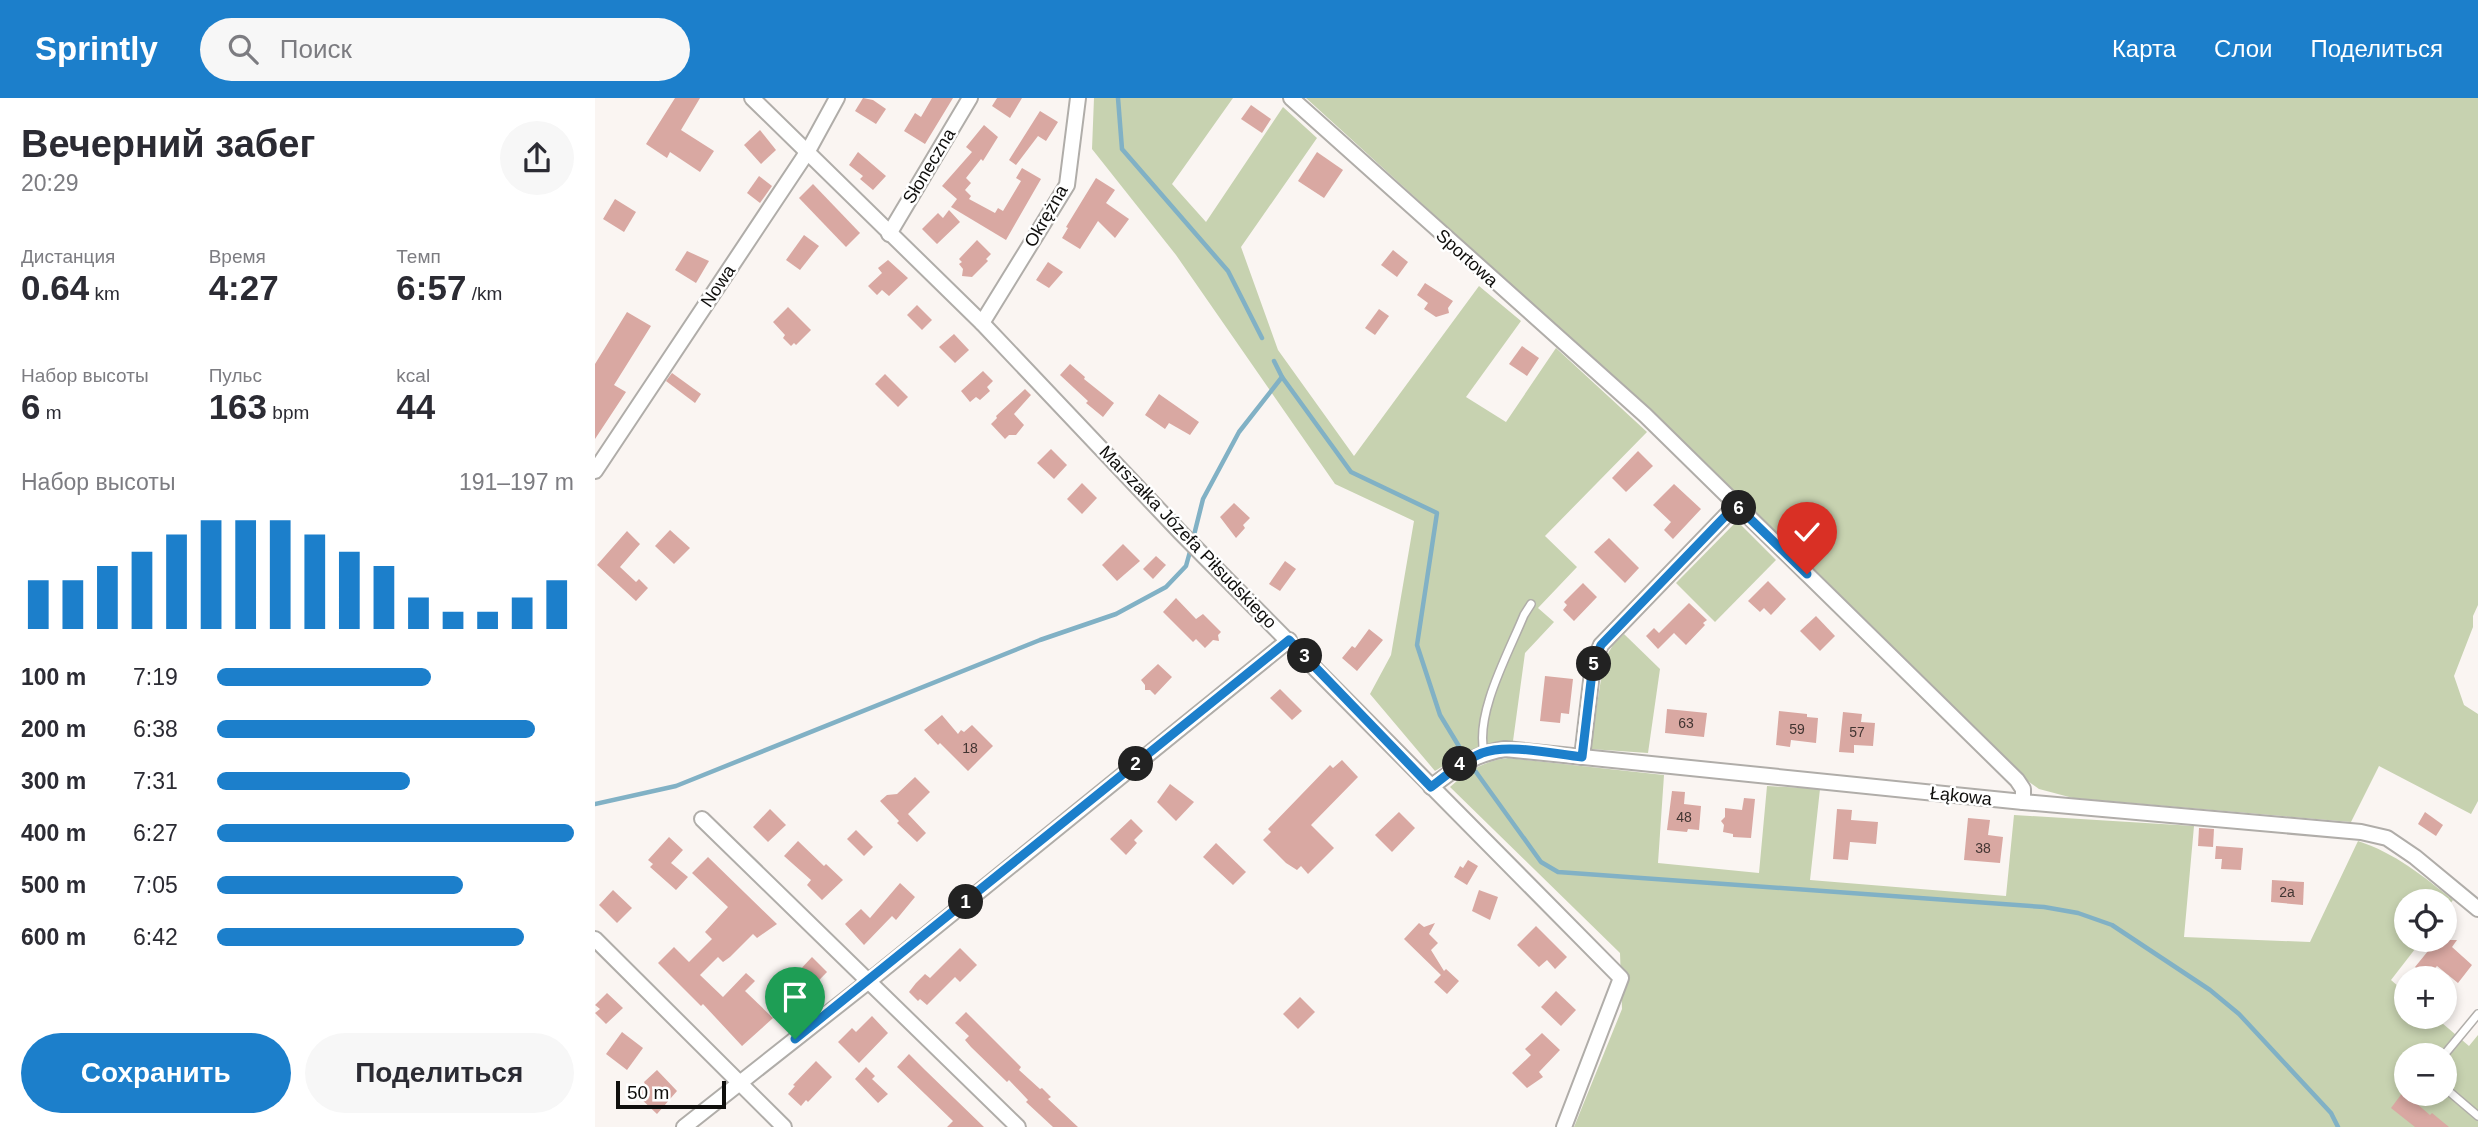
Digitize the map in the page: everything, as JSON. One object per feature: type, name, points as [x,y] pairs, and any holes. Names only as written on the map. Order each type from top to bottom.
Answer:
[{"type":"street","name":"Marszałka Józefa Piłsudskiego","points":[[753,98],[982,323],[1181,531],[1621,978],[1564,1127]]},
{"type":"street","name":"Nowa","points":[[595,471],[808,151],[837,98]]},
{"type":"street","name":"Słoneczna","points":[[889,234],[969,98]]},
{"type":"street","name":"Okrężna","points":[[982,323],[1067,184],[1078,98]]},
{"type":"street","name":"Sportowa","points":[[1291,98],[1645,415],[2017,780],[2023,789],[2023,802]]},
{"type":"street","points":[[1582,757],[1593,664],[1601,645],[1736,505]]},
{"type":"street","points":[[684,1127],[869,981],[1289,640]]},
{"type":"street","name":"Łąkowa","points":[[1431,787],[1461,764],[1485,752],[1505,749],[2023,802],[2361,832],[2387,838],[2415,857],[2478,909]]},
{"type":"street","points":[[702,820],[1018,1127]]},
{"type":"street","points":[[595,939],[784,1127]]},
{"type":"lane","points":[[1485,752],[1482,740],[1486,709],[1524,615],[1531,604]]},
{"type":"lane","points":[[2454,1043],[2478,1014]]},
{"type":"lane","points":[[2457,1098],[2478,1116]]},
{"type":"green space","points":[[1094,98],[1233,98],[1172,184],[1206,222],[1283,107],[1317,138],[1241,247],[1278,350],[1354,456],[1479,286],[1521,321],[1466,397],[1506,422],[1556,348],[1647,432],[1545,536],[1577,567],[1538,608],[1554,622],[1525,653],[1513,741],[1472,751],[1435,771],[1370,694],[1391,655],[1414,521],[1335,484],[1176,255],[1092,149]]},
{"type":"green space","points":[[1306,98],[2478,98],[2478,605],[2473,616],[2473,627],[2454,676],[2464,705],[2478,714],[2478,801],[2471,814],[2379,766],[2351,822],[2073,798],[2039,789],[2025,779],[1663,423]]},
{"type":"green space","points":[[1737,521],[1776,560],[1715,622],[1676,583]]},
{"type":"green space","points":[[1624,634],[1660,669],[1648,753],[1590,749],[1604,660]]},
{"type":"green space","points":[[1508,758],[1664,775],[1658,863],[1759,873],[1767,786],[1820,789],[1810,880],[2006,896],[2014,815],[2194,826],[2184,937],[2310,942],[2358,841],[2408,866],[2440,889],[2394,889],[2394,952],[2413,952],[2402,966],[2394,966],[2394,976],[2391,980],[2394,983],[2394,1029],[2449,1029],[2469,1046],[2478,1035],[2478,1127],[1574,1127],[1622,1009],[1620,953],[1450,787],[1463,776],[1491,762]]},
{"type":"building","points":[[675,98],[700,98],[681,130],[714,151],[700,172],[670,152],[667,158],[646,144]]},
{"type":"building","points":[[863,98],[873,100],[886,109],[876,124],[855,111]]},
{"type":"building","points":[[932,98],[953,98],[925,144],[904,131],[915,113],[921,117]]},
{"type":"building","points":[[997,98],[1022,98],[1010,118],[992,106]]},
{"type":"building","points":[[1251,105],[1271,119],[1262,133],[1241,119]]},
{"type":"building","points":[[1040,111],[1058,122],[1046,141],[1038,136],[1016,165],[1009,160]]},
{"type":"building","points":[[984,125],[998,137],[983,161],[981,159],[966,178],[971,183],[965,190],[971,196],[969,199],[995,213],[998,208],[1003,211],[1021,181],[1016,178],[1022,168],[1041,179],[1006,240],[951,207],[957,199],[942,186],[972,152],[966,147]]},
{"type":"building","points":[[760,130],[776,150],[761,164],[744,145]]},
{"type":"building","points":[[858,152],[886,176],[873,190],[860,179],[863,176],[849,165]]},
{"type":"building","points":[[1317,152],[1343,170],[1324,198],[1298,181]]},
{"type":"building","points":[[759,176],[772,186],[760,203],[747,193]]},
{"type":"building","points":[[1096,178],[1115,190],[1106,203],[1129,219],[1115,238],[1098,221],[1080,249],[1062,238]]},
{"type":"building","points":[[813,184],[860,233],[846,247],[799,198]]},
{"type":"building","points":[[615,199],[636,212],[624,232],[603,219]]},
{"type":"building","points":[[949,210],[960,222],[937,244],[922,229],[938,213],[943,218]]},
{"type":"building","points":[[804,235],[819,246],[800,270],[786,260]]},
{"type":"building","points":[[977,240],[991,254],[986,259],[988,261],[972,277],[962,276],[963,269],[959,264],[962,262],[959,259]]},
{"type":"building","points":[[1393,250],[1408,262],[1397,277],[1381,265]]},
{"type":"building","points":[[687,251],[709,261],[696,283],[675,270]]},
{"type":"building","points":[[888,260],[908,278],[889,296],[882,290],[877,295],[868,286],[882,273],[878,268]]},
{"type":"building","points":[[1048,262],[1063,272],[1049,288],[1036,280]]},
{"type":"building","points":[[1425,283],[1453,301],[1448,308],[1449,313],[1436,317],[1424,309],[1428,303],[1417,295]]},
{"type":"building","points":[[917,305],[932,320],[922,330],[907,315]]},
{"type":"building","points":[[788,307],[811,330],[796,345],[794,343],[791,346],[773,322]]},
{"type":"building","points":[[1379,309],[1389,316],[1375,335],[1365,328]]},
{"type":"building","points":[[627,312],[651,326],[614,385],[626,392],[595,439],[595,364]]},
{"type":"building","points":[[954,334],[969,350],[955,363],[939,347]]},
{"type":"building","points":[[1522,346],[1539,358],[1527,376],[1509,364]]},
{"type":"building","points":[[1070,364],[1114,403],[1103,417],[1060,375]]},
{"type":"building","points":[[983,371],[993,381],[987,387],[990,391],[980,400],[976,397],[970,402],[961,391]]},
{"type":"building","points":[[672,373],[701,394],[695,403],[666,381]]},
{"type":"building","points":[[885,374],[908,397],[898,407],[875,384]]},
{"type":"building","points":[[1025,389],[1031,395],[1014,414],[1024,425],[1016,435],[1009,435],[1005,439],[991,424]]},
{"type":"building","points":[[1159,394],[1199,422],[1190,435],[1169,423],[1165,429],[1145,415]]},
{"type":"building","points":[[1051,449],[1067,465],[1054,479],[1037,463]]},
{"type":"building","points":[[1638,451],[1653,466],[1626,492],[1612,478]]},
{"type":"building","points":[[1082,483],[1097,498],[1082,514],[1067,499]]},
{"type":"building","points":[[1674,484],[1701,509],[1673,539],[1664,530],[1671,522],[1653,505]]},
{"type":"building","points":[[1234,503],[1250,518],[1236,538],[1220,517]]},
{"type":"building","points":[[670,530],[690,548],[674,564],[655,546]]},
{"type":"building","points":[[627,531],[640,544],[620,567],[636,582],[639,579],[648,588],[636,601],[597,565]]},
{"type":"building","points":[[1609,538],[1639,568],[1625,583],[1594,552]]},
{"type":"building","points":[[1123,544],[1140,561],[1117,581],[1102,565]]},
{"type":"building","points":[[1156,556],[1166,565],[1153,579],[1143,569]]},
{"type":"building","points":[[1285,561],[1296,569],[1280,591],[1269,584]]},
{"type":"building","points":[[1768,581],[1786,599],[1771,615],[1764,608],[1760,612],[1748,601]]},
{"type":"building","points":[[1583,583],[1597,597],[1574,621],[1563,610],[1567,605],[1564,602]]},
{"type":"building","points":[[1176,598],[1196,619],[1203,614],[1221,632],[1218,635],[1219,641],[1213,640],[1205,648],[1196,639],[1193,642],[1163,612]]},
{"type":"building","points":[[1689,603],[1707,620],[1703,623],[1705,625],[1686,645],[1674,633],[1658,649],[1646,636],[1654,628],[1659,633]]},
{"type":"building","points":[[1816,616],[1835,636],[1820,651],[1800,631]]},
{"type":"building","points":[[1369,629],[1383,640],[1357,671],[1342,658],[1352,646],[1355,648]]},
{"type":"building","points":[[1158,664],[1172,677],[1155,695],[1150,690],[1145,690],[1141,680]]},
{"type":"building","points":[[1545,676],[1573,679],[1569,714],[1561,713],[1560,723],[1540,721]]},
{"type":"building","points":[[1280,689],[1302,711],[1292,720],[1270,698]]},
{"type":"building","points":[[1667,709],[1707,713],[1704,737],[1665,733]]},
{"type":"building","points":[[1779,711],[1818,718],[1816,743],[1791,740],[1790,747],[1776,745]]},
{"type":"building","points":[[1843,712],[1862,714],[1861,722],[1875,723],[1873,746],[1854,745],[1854,753],[1839,752]]},
{"type":"building","points":[[942,715],[958,734],[972,725],[993,746],[968,771],[924,730]]},
{"type":"building","points":[[1342,760],[1358,777],[1311,825],[1334,848],[1308,874],[1301,866],[1297,870],[1286,863],[1263,840],[1271,832],[1268,829],[1330,765],[1333,768]]},
{"type":"building","points":[[915,777],[930,792],[908,814],[926,833],[917,842],[897,823],[899,821],[880,801],[887,795],[897,794]]},
{"type":"building","points":[[1170,784],[1194,802],[1176,821],[1157,802]]},
{"type":"building","points":[[1672,791],[1685,792],[1684,804],[1701,806],[1699,830],[1667,830]]},
{"type":"building","points":[[1744,798],[1755,799],[1751,838],[1733,837],[1733,834],[1723,832],[1724,825],[1721,821],[1725,817],[1725,808],[1742,810]]},
{"type":"building","points":[[770,809],[786,825],[768,842],[753,827]]},
{"type":"building","points":[[1837,809],[1852,810],[1851,820],[1878,822],[1876,844],[1850,842],[1848,860],[1833,859]]},
{"type":"building","points":[[1399,812],[1415,828],[1392,852],[1375,835]]},
{"type":"building","points":[[2425,812],[2443,825],[2436,836],[2418,824]]},
{"type":"building","points":[[1968,818],[1990,820],[1988,835],[2003,837],[2000,863],[1964,860]]},
{"type":"building","points":[[1131,819],[1143,831],[1134,840],[1137,843],[1126,855],[1110,839]]},
{"type":"building","points":[[2199,828],[2214,829],[2213,847],[2198,846]]},
{"type":"building","points":[[856,830],[873,847],[864,856],[847,839]]},
{"type":"building","points":[[669,837],[683,850],[671,863],[688,877],[676,890],[650,867],[653,864],[648,860]]},
{"type":"building","points":[[798,841],[843,880],[822,900],[807,885],[811,880],[784,856]]},
{"type":"building","points":[[1216,843],[1246,872],[1233,885],[1203,857]]},
{"type":"building","points":[[2216,846],[2243,848],[2241,870],[2221,869],[2222,859],[2215,859]]},
{"type":"building","points":[[708,857],[777,924],[757,938],[753,934],[723,962],[718,957],[700,975],[723,997],[746,973],[755,981],[745,991],[773,1018],[742,1046],[703,1004],[701,1006],[658,963],[674,947],[689,962],[712,939],[705,932],[728,907],[692,873]]},
{"type":"building","points":[[1468,860],[1478,866],[1467,885],[1454,877],[1460,866],[1463,868]]},
{"type":"building","points":[[2272,880],[2304,882],[2303,905],[2271,902]]},
{"type":"building","points":[[900,883],[915,897],[896,920],[892,916],[864,945],[845,924],[861,909],[870,918]]},
{"type":"building","points":[[613,890],[632,908],[617,923],[599,905]]},
{"type":"building","points":[[1479,890],[1498,897],[1490,920],[1472,911]]},
{"type":"building","points":[[1419,923],[1424,927],[1435,923],[1429,934],[1438,943],[1431,950],[1444,971],[1446,969],[1459,981],[1447,994],[1434,982],[1441,975],[1404,939]]},
{"type":"building","points":[[1536,926],[1567,957],[1555,969],[1547,960],[1539,967],[1517,945]]},
{"type":"building","points":[[960,948],[977,965],[960,982],[955,977],[927,1005],[920,999],[918,1001],[909,992],[916,983],[925,974],[930,978]]},
{"type":"building","points":[[2427,952],[2457,952],[2472,965],[2458,983],[2457,966],[2416,966]]},
{"type":"building","points":[[812,957],[827,972],[797,1003],[782,989]]},
{"type":"building","points":[[1556,991],[1576,1010],[1561,1026],[1541,1007]]},
{"type":"building","points":[[607,993],[623,1008],[606,1024],[595,1013],[600,1009],[595,1005]]},
{"type":"building","points":[[1300,997],[1315,1012],[1298,1029],[1283,1014]]},
{"type":"building","points":[[966,1012],[1021,1067],[1019,1070],[1042,1088],[1051,1097],[1048,1099],[1078,1127],[1053,1127],[1026,1102],[1028,1100],[1009,1080],[1007,1082],[971,1047],[965,1040],[969,1036],[955,1023]]},
{"type":"building","points":[[872,1016],[888,1033],[859,1063],[838,1042],[852,1028],[856,1032]]},
{"type":"building","points":[[622,1032],[643,1048],[627,1070],[606,1054]]},
{"type":"building","points":[[1542,1033],[1560,1050],[1539,1072],[1543,1077],[1527,1088],[1512,1073],[1531,1055],[1525,1049]]},
{"type":"building","points":[[909,1054],[984,1127],[947,1127],[953,1121],[897,1067]]},
{"type":"building","points":[[816,1061],[832,1077],[801,1106],[788,1094]]},
{"type":"building","points":[[866,1067],[875,1076],[872,1079],[888,1094],[878,1103],[855,1079]]},
{"type":"building","points":[[657,1070],[677,1091],[657,1114],[637,1095],[646,1086],[644,1082]]},
{"type":"building","points":[[2394,1104],[2419,1106],[2449,1127],[2415,1127],[2391,1108]]},
{"type":"waterway","points":[[1118,98],[1122,149],[1228,271],[1262,338]]},
{"type":"waterway","points":[[1274,361],[1282,377],[1351,472],[1437,513],[1417,645],[1440,715],[1460,748]]},
{"type":"waterway","points":[[1193,539],[1203,499],[1239,432],[1282,377]]},
{"type":"waterway","points":[[595,804],[676,786],[1040,640],[1116,614],[1166,587],[1186,566],[1191,548]]},
{"type":"waterway","points":[[1476,772],[1541,862],[1558,872],[2044,907],[2078,913],[2112,925],[2210,990],[2239,1014],[2331,1113],[2338,1127]]},
{"type":"route","points":[[795,1039],[1289,640],[1431,787],[1461,764],[1485,752],[1505,749],[1582,757],[1593,664],[1601,645],[1736,505],[1807,574]]}]
